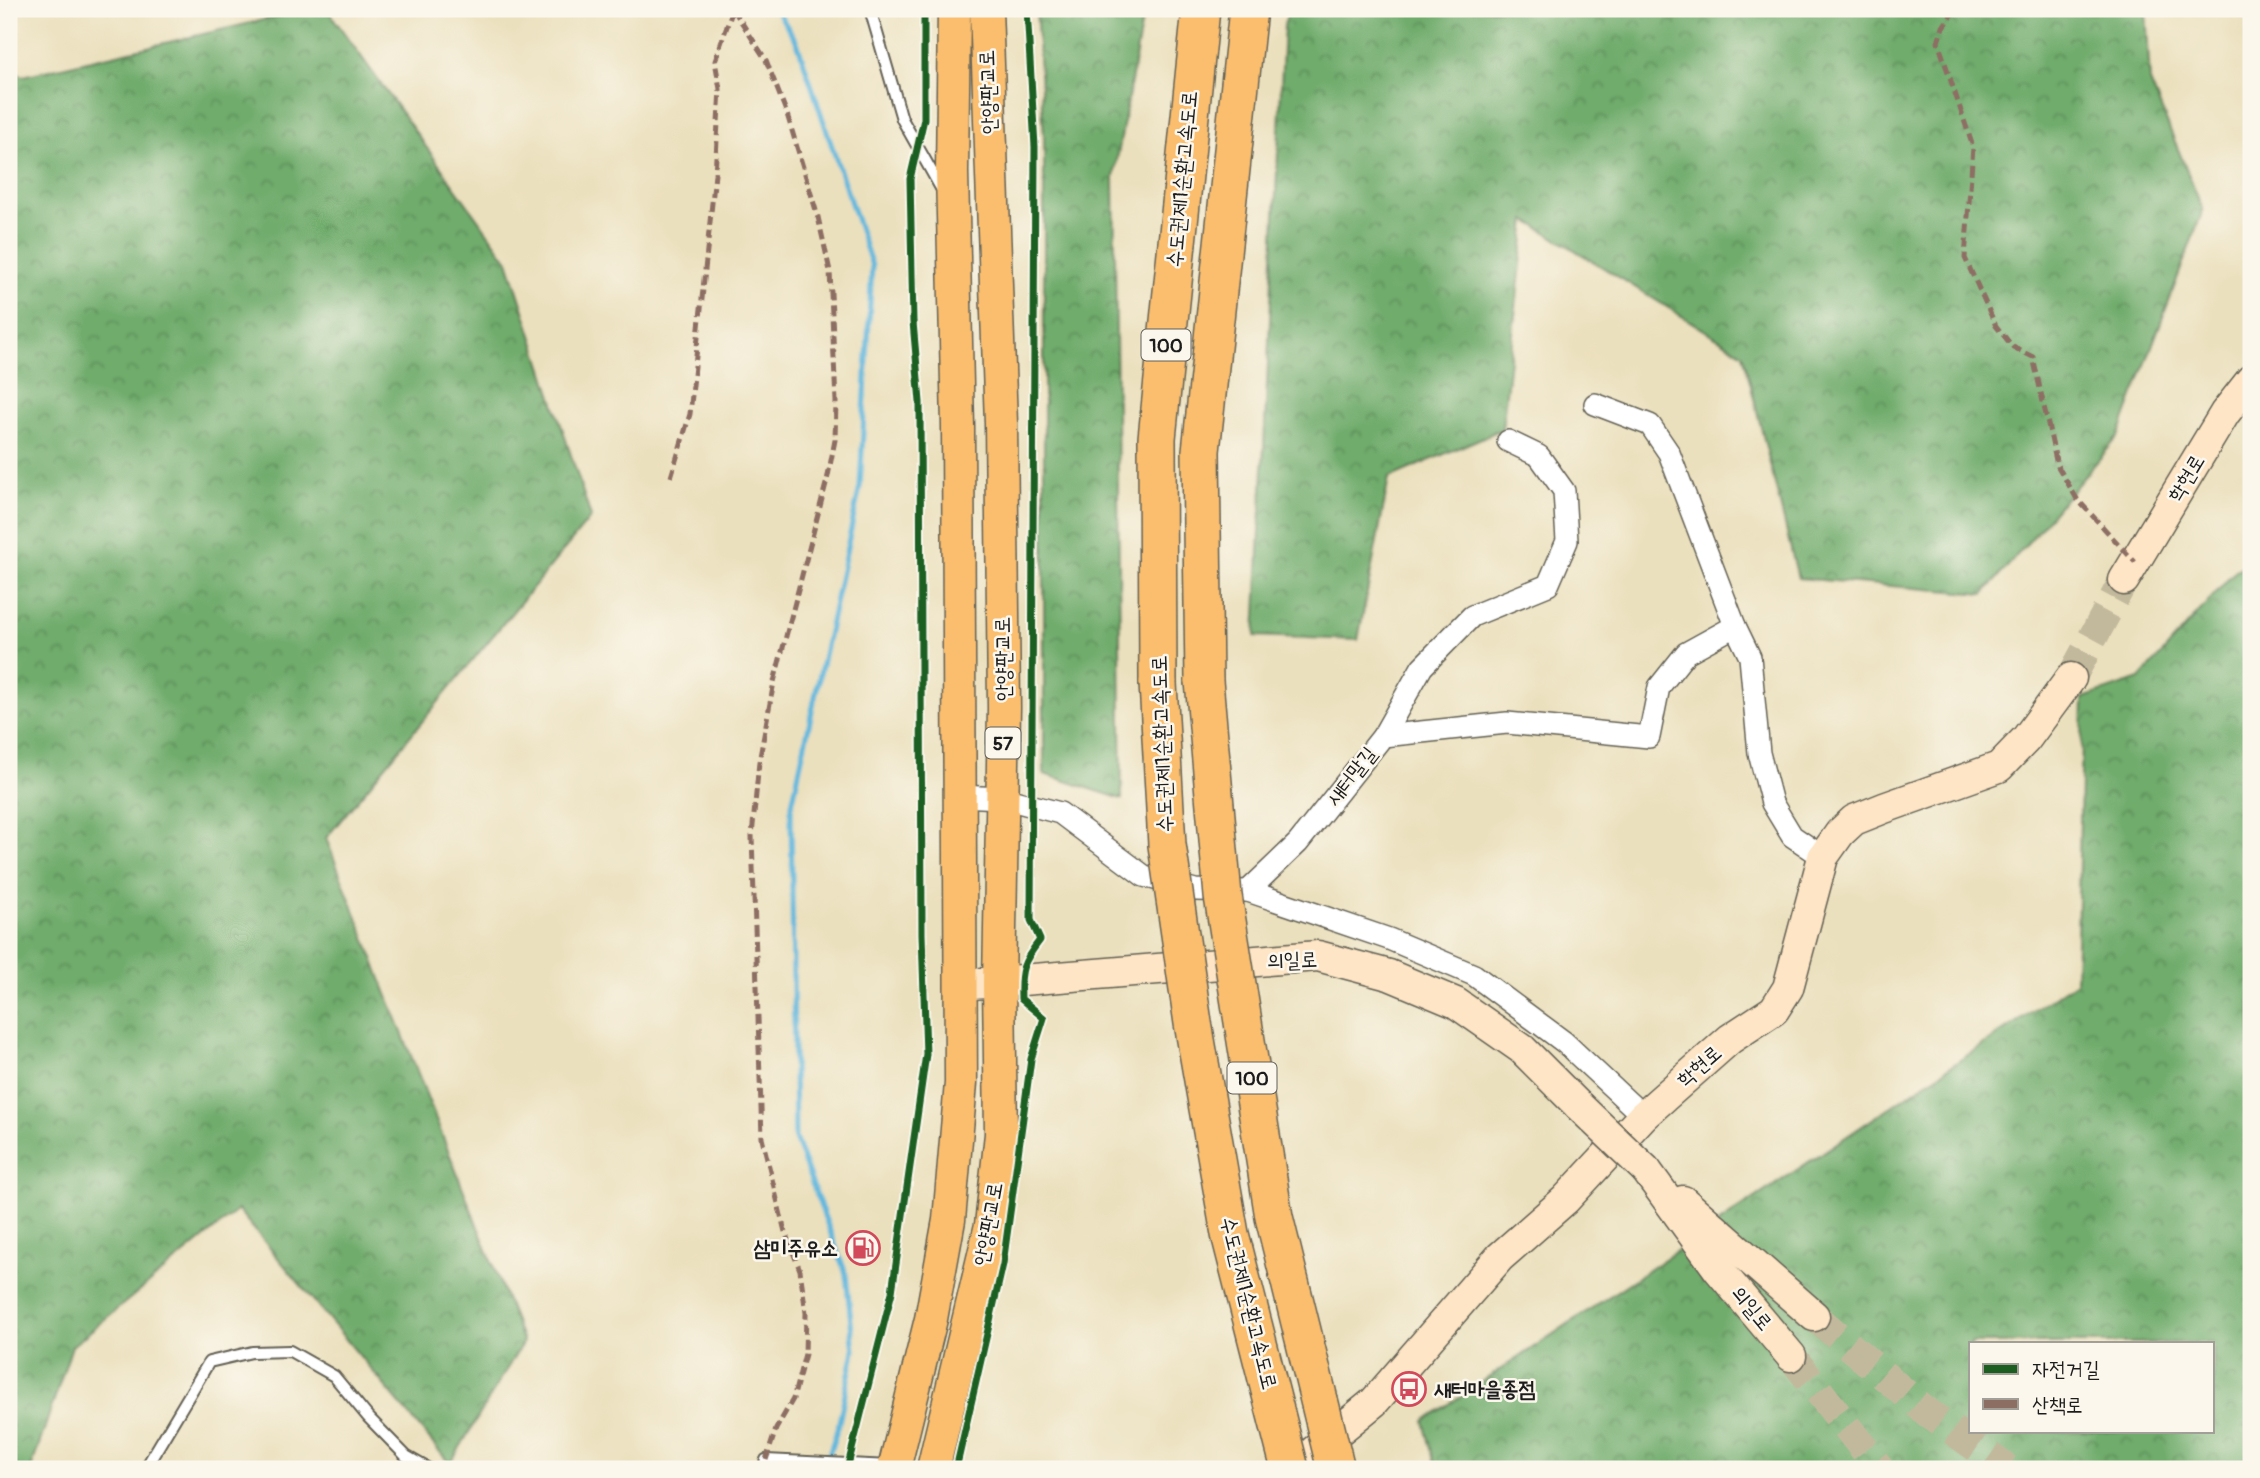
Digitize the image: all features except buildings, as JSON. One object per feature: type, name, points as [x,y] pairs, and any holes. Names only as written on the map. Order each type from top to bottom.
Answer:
[{"type":"highway","name":"수도권제1순환고속도로","points":[[1200,9],[1157,438],[1158,683],[1167,845],[1193,1023],[1230,1234],[1291,1469]]},
{"type":"highway","name":"100","points":[[1248,9],[1201,451],[1204,681],[1223,896],[1274,1217],[1336,1469]]},
{"type":"main road","name":"안양판교로","points":[[894,1468],[931,1319],[950,1220],[961,1083],[958,426],[953,216],[954,9]]},
{"type":"main road","name":"안양판교로","points":[[933,1469],[991,1225],[1001,1134],[1001,423],[986,9]]},
{"type":"street","name":"학현로","points":[[2124,580],[2225,413],[2251,380]]},
{"type":"street","points":[[1595,404],[1650,425],[1670,453],[1735,626],[1750,657],[1759,753],[1772,803],[1792,836],[1823,857]]},
{"type":"street","points":[[1383,736],[1422,667],[1472,616],[1548,585],[1567,541],[1564,491],[1539,456],[1508,441]]},
{"type":"street","name":"새터말길","points":[[1248,891],[1298,843],[1383,736],[1507,723],[1650,737],[1659,687],[1686,653],[1735,626]]},
{"type":"street","name":"학현로","points":[[1291,1469],[1374,1402],[1500,1257],[1565,1200],[1643,1116],[1730,1039],[1774,1010],[1788,988],[1823,857],[1840,832],[1854,820],[1999,767],[2026,739],[2071,678]]},
{"type":"street","points":[[958,796],[1003,798],[1060,813],[1144,876],[1195,890],[1248,891],[1389,939],[1474,975],[1564,1042],[1643,1116]]},
{"type":"street","name":"의일로","points":[[960,985],[999,984],[1318,956],[1389,975],[1456,1003],[1522,1049],[1646,1170],[1749,1256],[1814,1317]]},
{"type":"street","name":"의일로","points":[[1646,1170],[1718,1269],[1791,1356]]},
{"type":"lane","points":[[870,9],[902,119],[931,167],[953,216]]},
{"type":"lane","points":[[145,1469],[209,1362],[252,1352],[290,1351],[334,1376],[368,1417],[406,1456],[429,1469]]},
{"type":"lane","points":[[763,1469],[766,1460],[849,1463],[894,1468]]},
{"type":"green space","points":[[310,9],[327,9],[508,261],[591,517],[326,838],[523,1342],[450,1464],[238,1210],[72,1346],[31,1469],[9,1469],[9,68],[23,76]]},
{"type":"green space","points":[[1036,9],[1144,9],[1114,177],[1122,799],[1044,774],[1044,137]]},
{"type":"green space","points":[[1289,9],[2146,9],[2150,81],[2203,210],[2118,437],[1984,594],[1798,578],[1743,354],[1526,220],[1502,429],[1389,478],[1358,640],[1255,636],[1284,25]]},
{"type":"green space","points":[[2251,562],[2251,1469],[1436,1469],[1424,1421],[2076,982],[2083,698],[2140,679],[2236,570]]},
{"type":"waterway","points":[[776,9],[797,42],[872,266],[860,487],[791,809],[795,1138],[846,1274],[854,1351],[838,1427],[824,1469]]},
{"type":"tunnel","points":[[2071,678],[2124,580]]},
{"type":"tunnel","points":[[1814,1316],[1927,1412],[2007,1469]]},
{"type":"tunnel","points":[[1791,1356],[1880,1469]]},
{"type":"marked path","points":[[733,9],[766,60],[787,114],[818,217],[830,271],[836,402],[835,440],[828,476],[774,682],[759,762],[752,836],[762,1138],[785,1232],[800,1270],[806,1313],[805,1354],[793,1399],[776,1429],[766,1460]]},
{"type":"marked path","points":[[671,477],[690,414],[715,174],[720,89],[715,61],[733,9]]},
{"type":"marked path","points":[[1955,9],[1943,27],[1938,42],[1973,147],[1965,258],[1996,326],[2013,347],[2033,357],[2057,465],[2077,499],[2135,562]]},
{"type":"cycle path","points":[[847,1469],[892,1292],[926,1054],[922,934],[920,402],[913,322],[910,179],[924,119],[924,9]]},
{"type":"cycle path","points":[[956,1469],[1003,1264],[1031,1059],[1044,1018],[1021,999],[1023,967],[1040,940],[1031,920],[1035,147],[1027,9]]},
{"type":"place","name":"삼미주유소","points":[[863,1248]]},
{"type":"place","name":"새터마을종점","points":[[1409,1389]]}]
